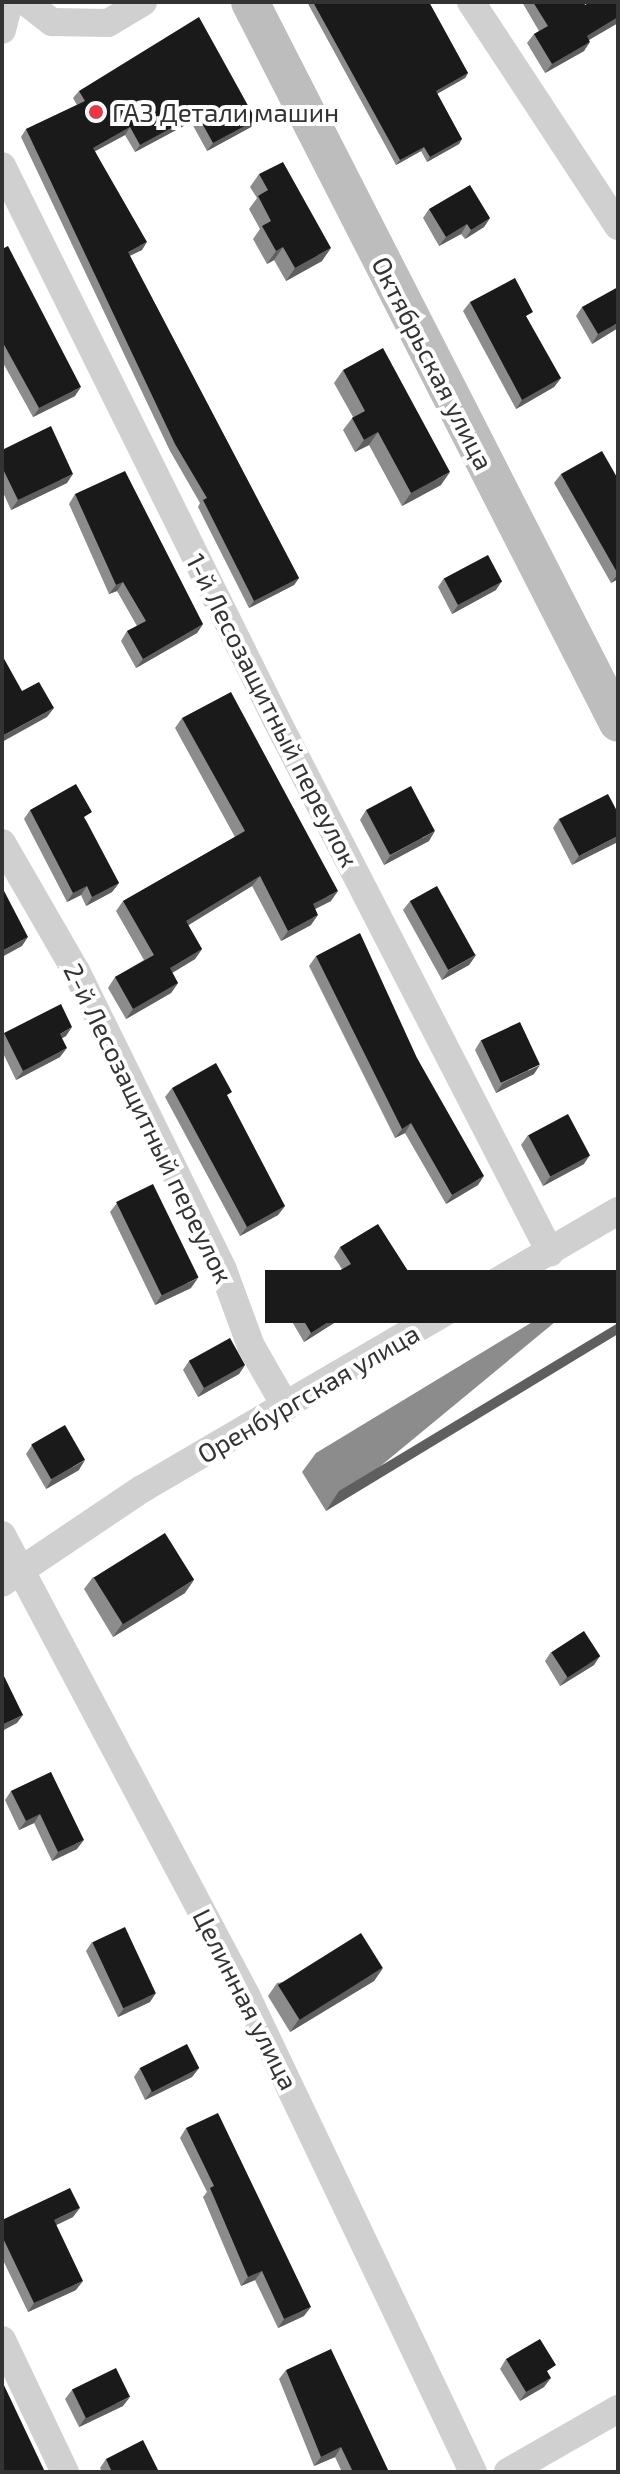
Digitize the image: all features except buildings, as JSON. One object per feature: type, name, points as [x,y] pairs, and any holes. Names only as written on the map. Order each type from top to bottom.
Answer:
[{"type":"street","points":[[2,30],[9,2]]},
{"type":"street","points":[[26,2],[52,22],[108,23],[143,2]]},
{"type":"street","name":"Октябрьская улица","points":[[250,2],[618,723]]},
{"type":"street","points":[[471,2],[618,226]]},
{"type":"street","name":"1-й Лесозащитный переулок","points":[[2,166],[270,706],[550,1252]]},
{"type":"street","name":"2-й Лесозащитный переулок","points":[[2,843],[76,971],[223,1270],[251,1346],[286,1407]]},
{"type":"street","name":"Оренбургская улица","points":[[13,1576],[142,1489],[618,1211]]},
{"type":"street","name":"Целинная улица","points":[[2,1535],[13,1576],[246,1995],[473,2472]]},
{"type":"street","points":[[2,2340],[65,2472]]},
{"type":"street","points":[[508,2472],[618,2409]]},
{"type":"place","name":"ГАЗ Детали машин","points":[[96,112]]}]
